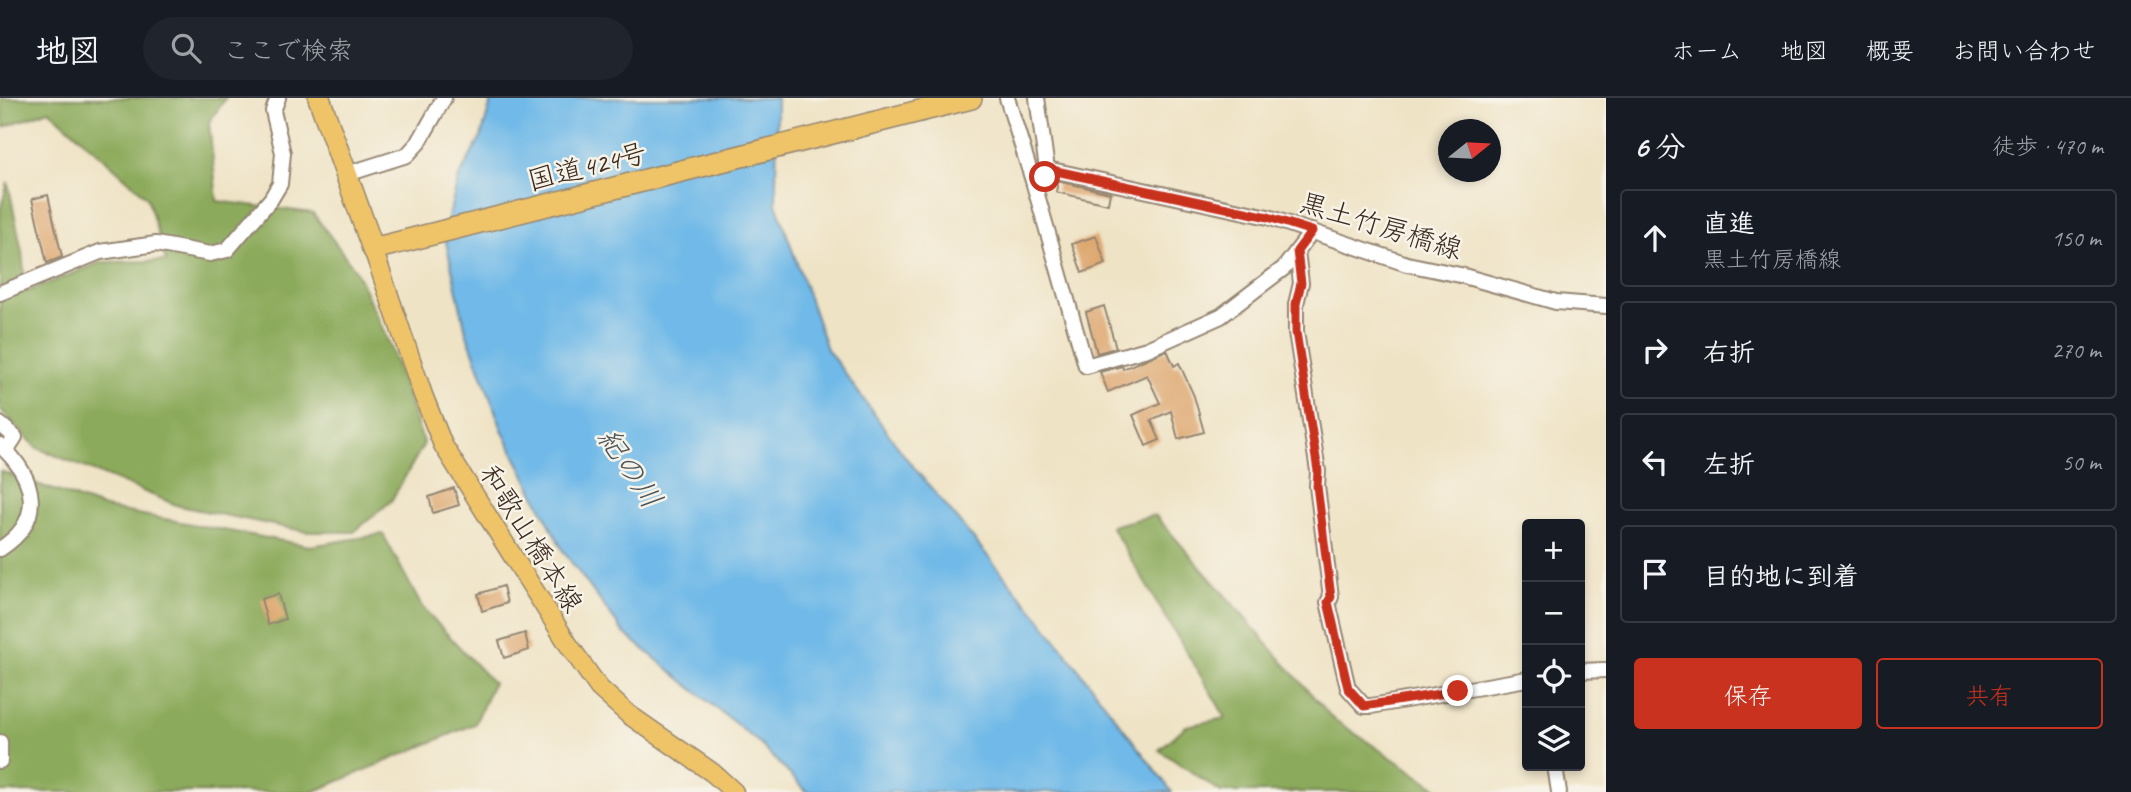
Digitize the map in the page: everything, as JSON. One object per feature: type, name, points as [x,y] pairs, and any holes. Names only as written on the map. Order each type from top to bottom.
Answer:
[{"type":"highway","points":[[319,98],[373,249]]},
{"type":"highway","name":"国道424号","points":[[373,249],[971,98]]},
{"type":"main road","name":"和歌山橋本線","points":[[373,249],[422,395],[443,444],[568,644],[599,688],[628,714],[713,773],[734,792]]},
{"type":"street","points":[[0,293],[100,252],[156,244],[210,254],[227,250],[271,199],[280,184],[283,153],[273,111],[278,98]]},
{"type":"street","points":[[346,174],[407,155],[419,142],[444,98]]},
{"type":"street","points":[[1007,98],[1086,366],[1147,349],[1221,316],[1284,268],[1312,231]]},
{"type":"street","points":[[1033,181],[1045,177],[1047,169],[1037,98]]},
{"type":"street","name":"黒土竹房橋線","points":[[1047,169],[1268,217],[1407,264],[1460,275],[1556,302],[1606,306]]},
{"type":"street","points":[[1297,251],[1301,283],[1296,304],[1296,332],[1318,471],[1317,486],[1331,597],[1328,602],[1348,688],[1364,706],[1371,706],[1522,680]]},
{"type":"street","points":[[0,424],[15,437],[3,448],[21,468],[32,493],[32,511],[24,527],[0,549]]},
{"type":"street","points":[[1585,671],[1606,670]]},
{"type":"street","points":[[0,742],[0,761]]},
{"type":"street","points":[[1556,771],[1559,792]]},
{"type":"green space","points":[[1,98],[226,98],[209,122],[217,201],[313,213],[356,271],[390,345],[424,444],[391,501],[354,532],[308,532],[179,506],[37,448],[0,409],[0,211],[8,182],[22,252],[26,292],[102,262],[166,261],[147,197],[49,110],[4,127]]},
{"type":"green space","points":[[0,471],[105,508],[310,546],[383,534],[422,607],[493,683],[475,724],[313,792],[0,792]]},
{"type":"green space","points":[[1155,515],[1332,718],[1443,792],[1221,792],[1159,750],[1186,726],[1226,718],[1111,526]]},
{"type":"water","name":"紀の川","points":[[492,98],[777,98],[776,203],[827,349],[906,458],[1041,620],[1172,792],[807,792],[758,742],[624,633],[563,551],[503,432],[466,332],[444,233],[459,177],[481,137]]},
{"type":"building","points":[[1058,181],[1110,193],[1108,204],[1056,192]]},
{"type":"building","points":[[48,195],[62,257],[47,263],[32,199]]},
{"type":"building","points":[[1096,236],[1106,264],[1082,273],[1072,244]]},
{"type":"building","points":[[1104,306],[1116,348],[1097,353],[1086,312]]},
{"type":"building","points":[[1167,350],[1174,366],[1179,363],[1194,396],[1204,432],[1178,439],[1171,411],[1151,420],[1160,440],[1146,446],[1133,415],[1160,403],[1147,375],[1108,392],[1100,372],[1122,366],[1123,369]]},
{"type":"building","points":[[454,488],[459,505],[433,513],[429,497]]},
{"type":"building","points":[[503,586],[507,603],[482,611],[478,594]]},
{"type":"building","points":[[278,594],[285,619],[268,625],[261,599]]},
{"type":"building","points":[[525,633],[529,650],[504,658],[499,641]]},
{"type":"route","points":[[1045,177],[1047,169],[1088,177],[1268,217],[1312,231],[1297,251],[1301,283],[1296,304],[1296,332],[1318,471],[1317,486],[1331,597],[1328,602],[1348,688],[1364,706],[1458,691]]}]
